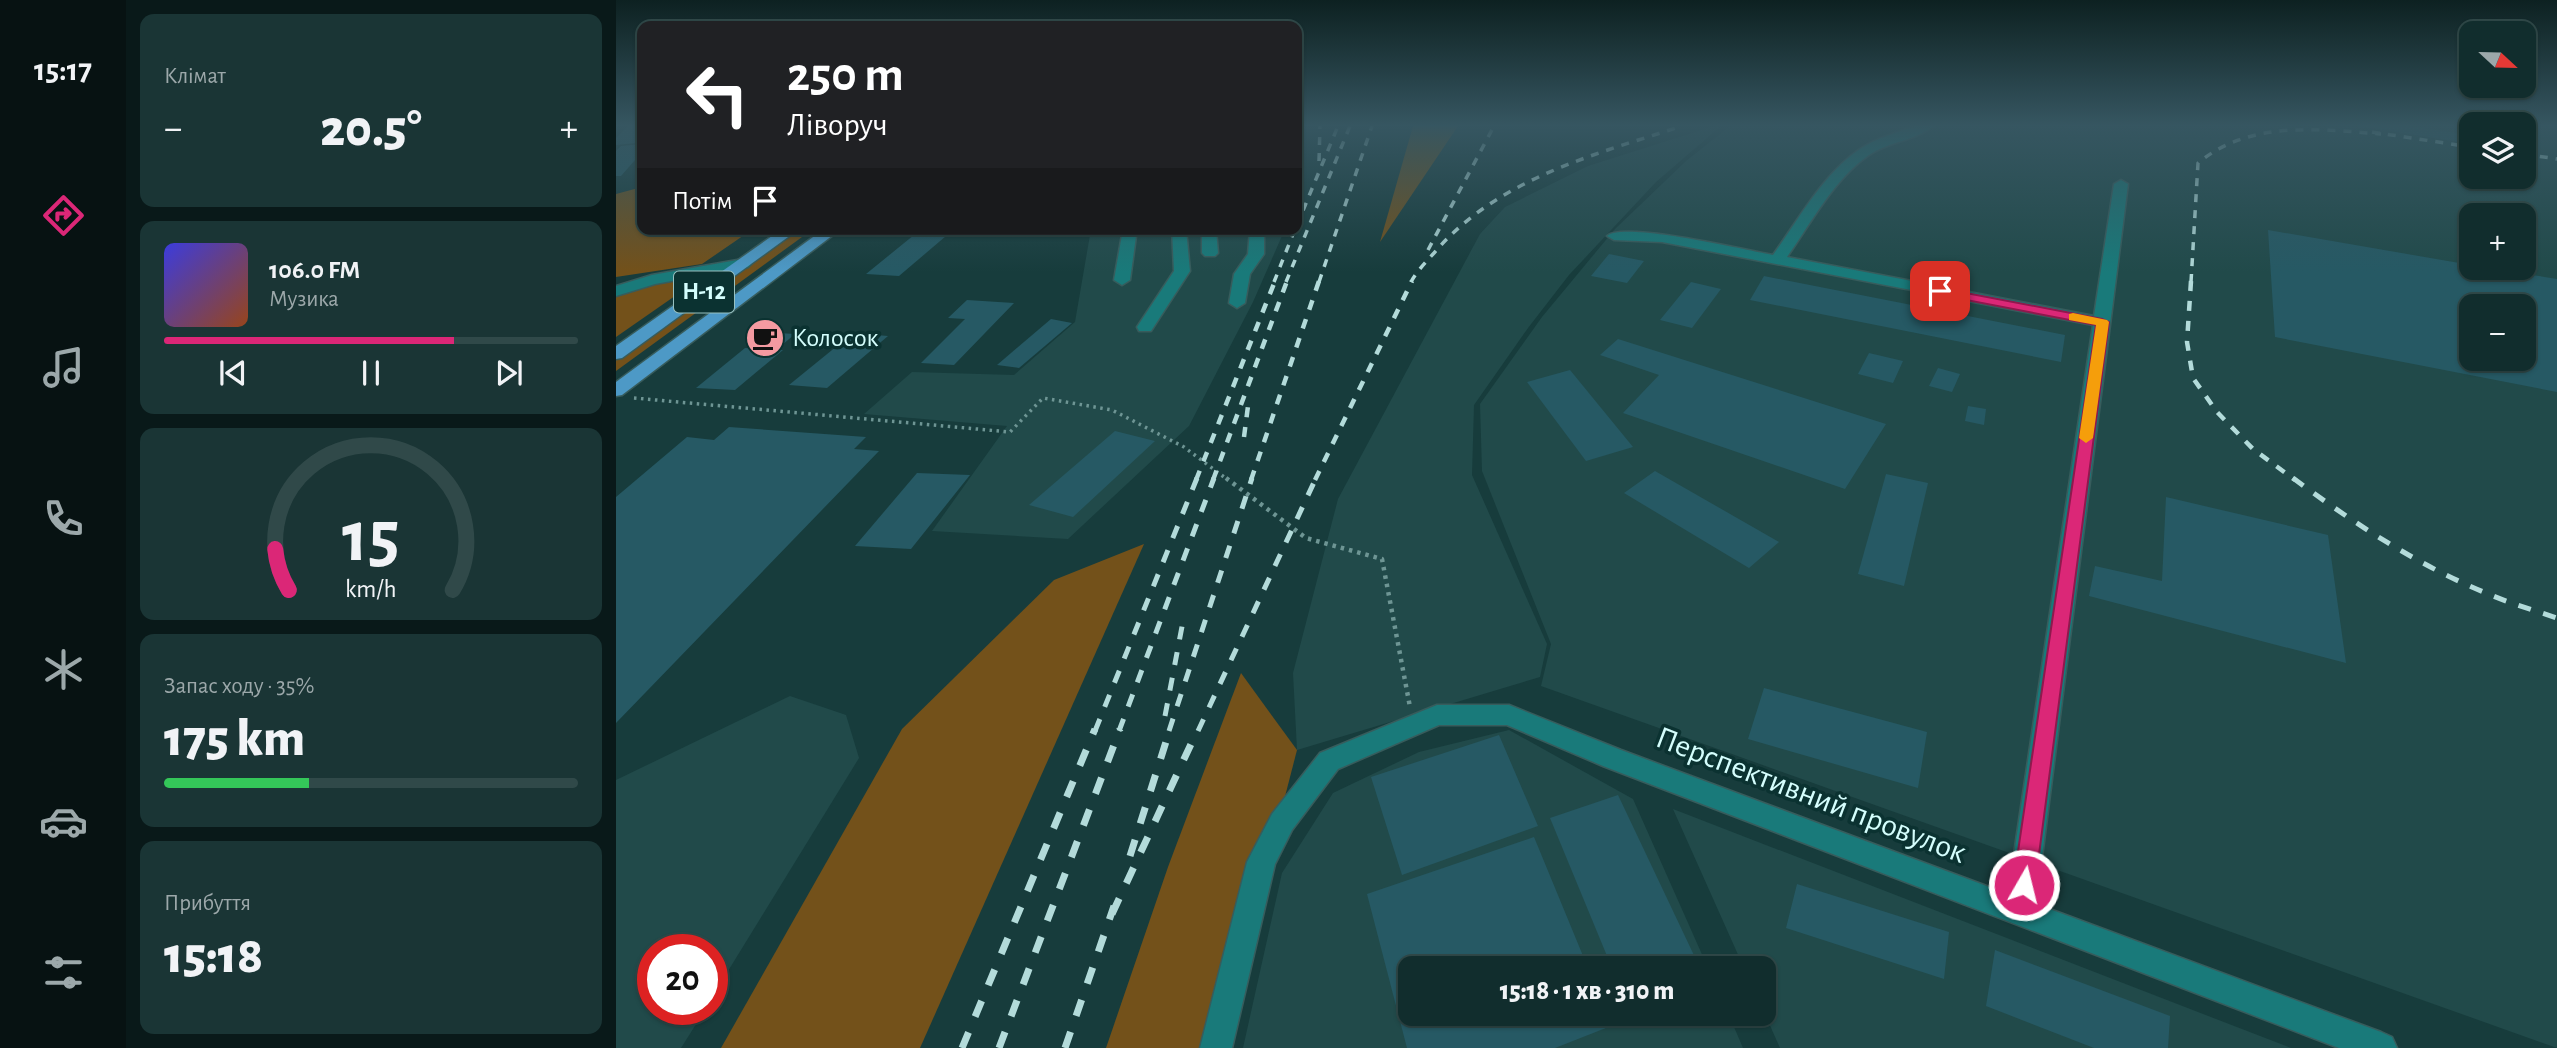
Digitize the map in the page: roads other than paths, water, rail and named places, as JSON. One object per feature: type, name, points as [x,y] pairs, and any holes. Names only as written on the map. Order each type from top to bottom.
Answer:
[{"type":"main road","name":"Н-12","points":[[616,354],[784,235]]},
{"type":"main road","name":"Н-12","points":[[623,395],[738,300],[826,235]]},
{"type":"main road","points":[[695,298],[738,300]]},
{"type":"street","points":[[1777,260],[1842,175]]},
{"type":"street","points":[[2020,912],[2121,184]]},
{"type":"street","points":[[1122,280],[1129,235]]},
{"type":"street","points":[[1145,327],[1182,271],[1179,235]]},
{"type":"street","points":[[1209,235],[1210,253]]},
{"type":"street","points":[[1237,303],[1242,274],[1256,254],[1257,235]]},
{"type":"street","points":[[1614,236],[1662,238],[2102,322]]},
{"type":"street","points":[[616,291],[652,280],[743,264]]},
{"type":"street","name":"Перспективний провулок","points":[[1216,1048],[1261,862],[1282,822],[1329,761],[1437,715],[1509,715],[1612,758],[2381,1048]]},
{"type":"railway","points":[[1302,213],[1318,175]]},
{"type":"railway","points":[[1286,282],[1330,175]]},
{"type":"railway","points":[[1319,282],[1355,175]]},
{"type":"railway","points":[[1428,250],[1468,175]]},
{"type":"railway","points":[[1411,282],[1459,227],[1487,206],[1544,175]]},
{"type":"railway","points":[[2191,282],[2197,175]]},
{"type":"railway","points":[[1274,282],[1293,235]]},
{"type":"railway","points":[[1196,480],[1275,281]]},
{"type":"railway","points":[[1213,480],[1287,281]]},
{"type":"railway","points":[[1251,480],[1319,281]]},
{"type":"railway","points":[[1315,480],[1412,281]]},
{"type":"railway","points":[[2191,281],[2187,342],[2193,378],[2217,412],[2253,449],[2295,480]]},
{"type":"railway","points":[[1244,437],[1248,406]]},
{"type":"railway","points":[[1095,731],[1197,478]]},
{"type":"railway","points":[[1119,731],[1214,478]]},
{"type":"railway","points":[[1169,731],[1252,478]]},
{"type":"railway","points":[[1198,731],[1316,478]]},
{"type":"railway","points":[[2293,478],[2338,511],[2410,556],[2495,597],[2557,618]]},
{"type":"railway","points":[[1165,716],[1184,616]]},
{"type":"railway","points":[[962,1048],[1095,729]]},
{"type":"railway","points":[[999,1048],[1120,729]]},
{"type":"railway","points":[[1130,856],[1170,729]]},
{"type":"railway","points":[[1112,914],[1198,729]]},
{"type":"railway","points":[[1065,1048],[1114,906]]},
{"type":"place","name":"Колосок","points":[[765,338]]}]
